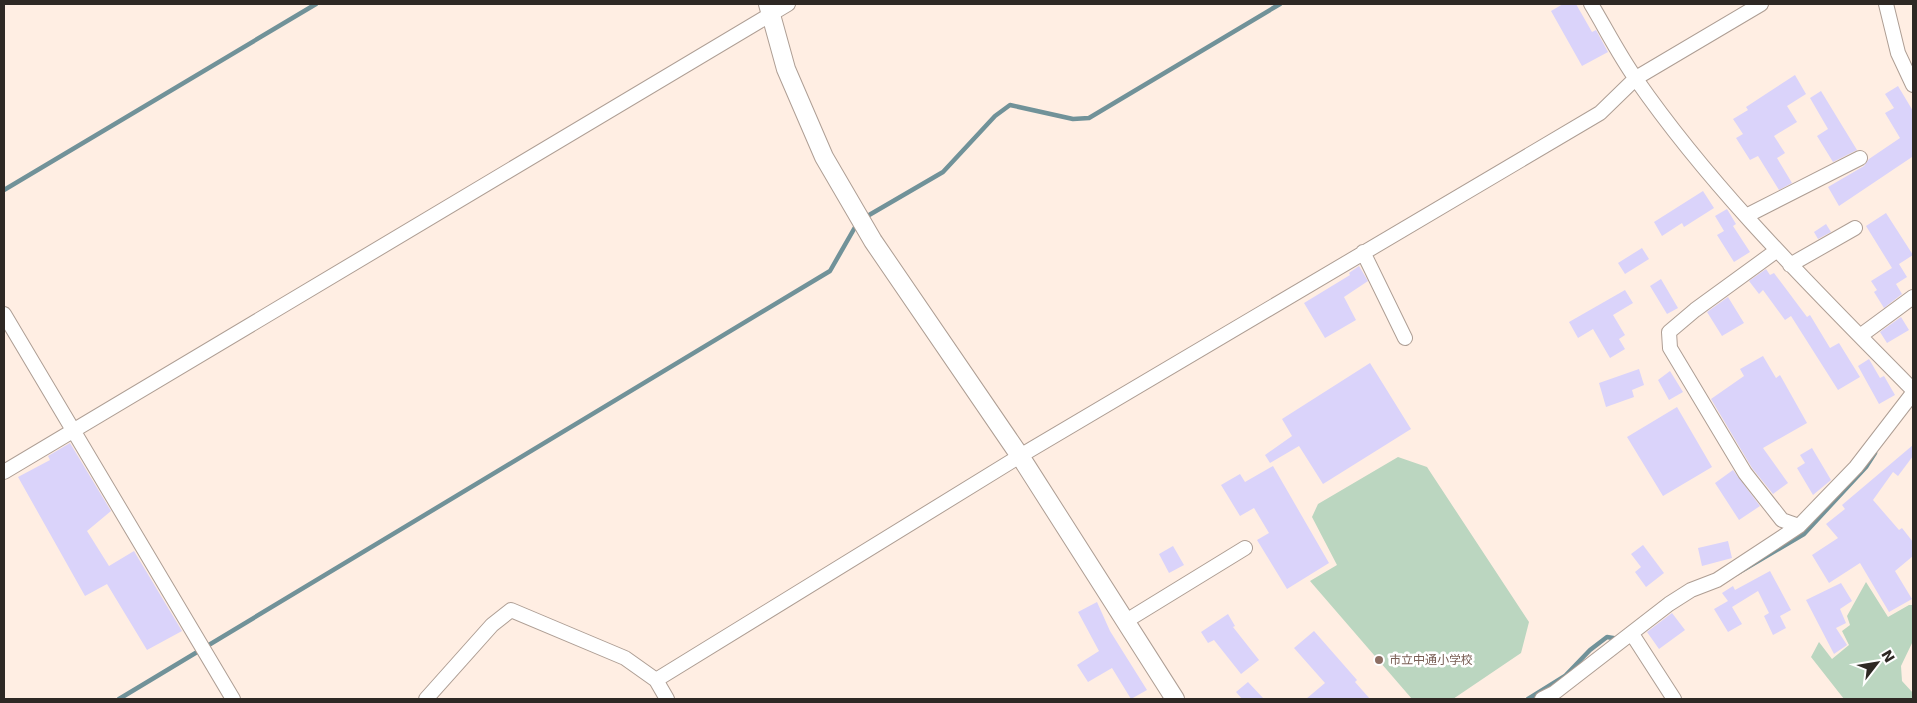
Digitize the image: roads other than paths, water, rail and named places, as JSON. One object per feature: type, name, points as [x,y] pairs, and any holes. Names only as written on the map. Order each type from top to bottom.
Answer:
[{"type":"street","points":[[4,472],[769,9],[788,4]]},
{"type":"street","points":[[1542,699],[1554,693],[1668,604],[1691,590],[1717,580],[1799,526],[1856,467],[1913,392],[1776,251],[1702,164],[1636,78],[1591,4]]},
{"type":"street","points":[[656,680],[1020,456],[1600,113],[1636,78],[1761,4]]},
{"type":"street","points":[[1886,4],[1898,53],[1913,85]]},
{"type":"street","points":[[769,9],[786,69],[824,157],[873,240],[1020,456],[1175,699]]},
{"type":"street","points":[[1746,216],[1860,158]]},
{"type":"street","points":[[1790,265],[1855,228]]},
{"type":"street","points":[[1776,251],[1696,310],[1670,332],[1670,348],[1745,473],[1782,520],[1799,526]]},
{"type":"street","points":[[1363,252],[1405,338]]},
{"type":"street","points":[[1860,336],[1913,297]]},
{"type":"street","points":[[4,314],[233,699]]},
{"type":"street","points":[[1126,622],[1245,548]]},
{"type":"street","points":[[426,699],[492,625],[511,610],[626,658],[656,680],[667,699]]},
{"type":"street","points":[[1632,634],[1674,699]]},
{"type":"waterway","points":[[4,190],[316,4]]},
{"type":"waterway","points":[[864,218],[943,172],[995,116],[1010,105],[1073,119],[1089,118],[1280,4]]},
{"type":"waterway","points":[[119,699],[830,271],[858,222]]},
{"type":"waterway","points":[[1736,574],[1804,534],[1866,467],[1875,453]]},
{"type":"waterway","points":[[1528,699],[1565,676],[1590,650],[1607,637],[1619,639]]},
{"type":"place","name":"市立中通小学校","points":[[1379,660]]}]
